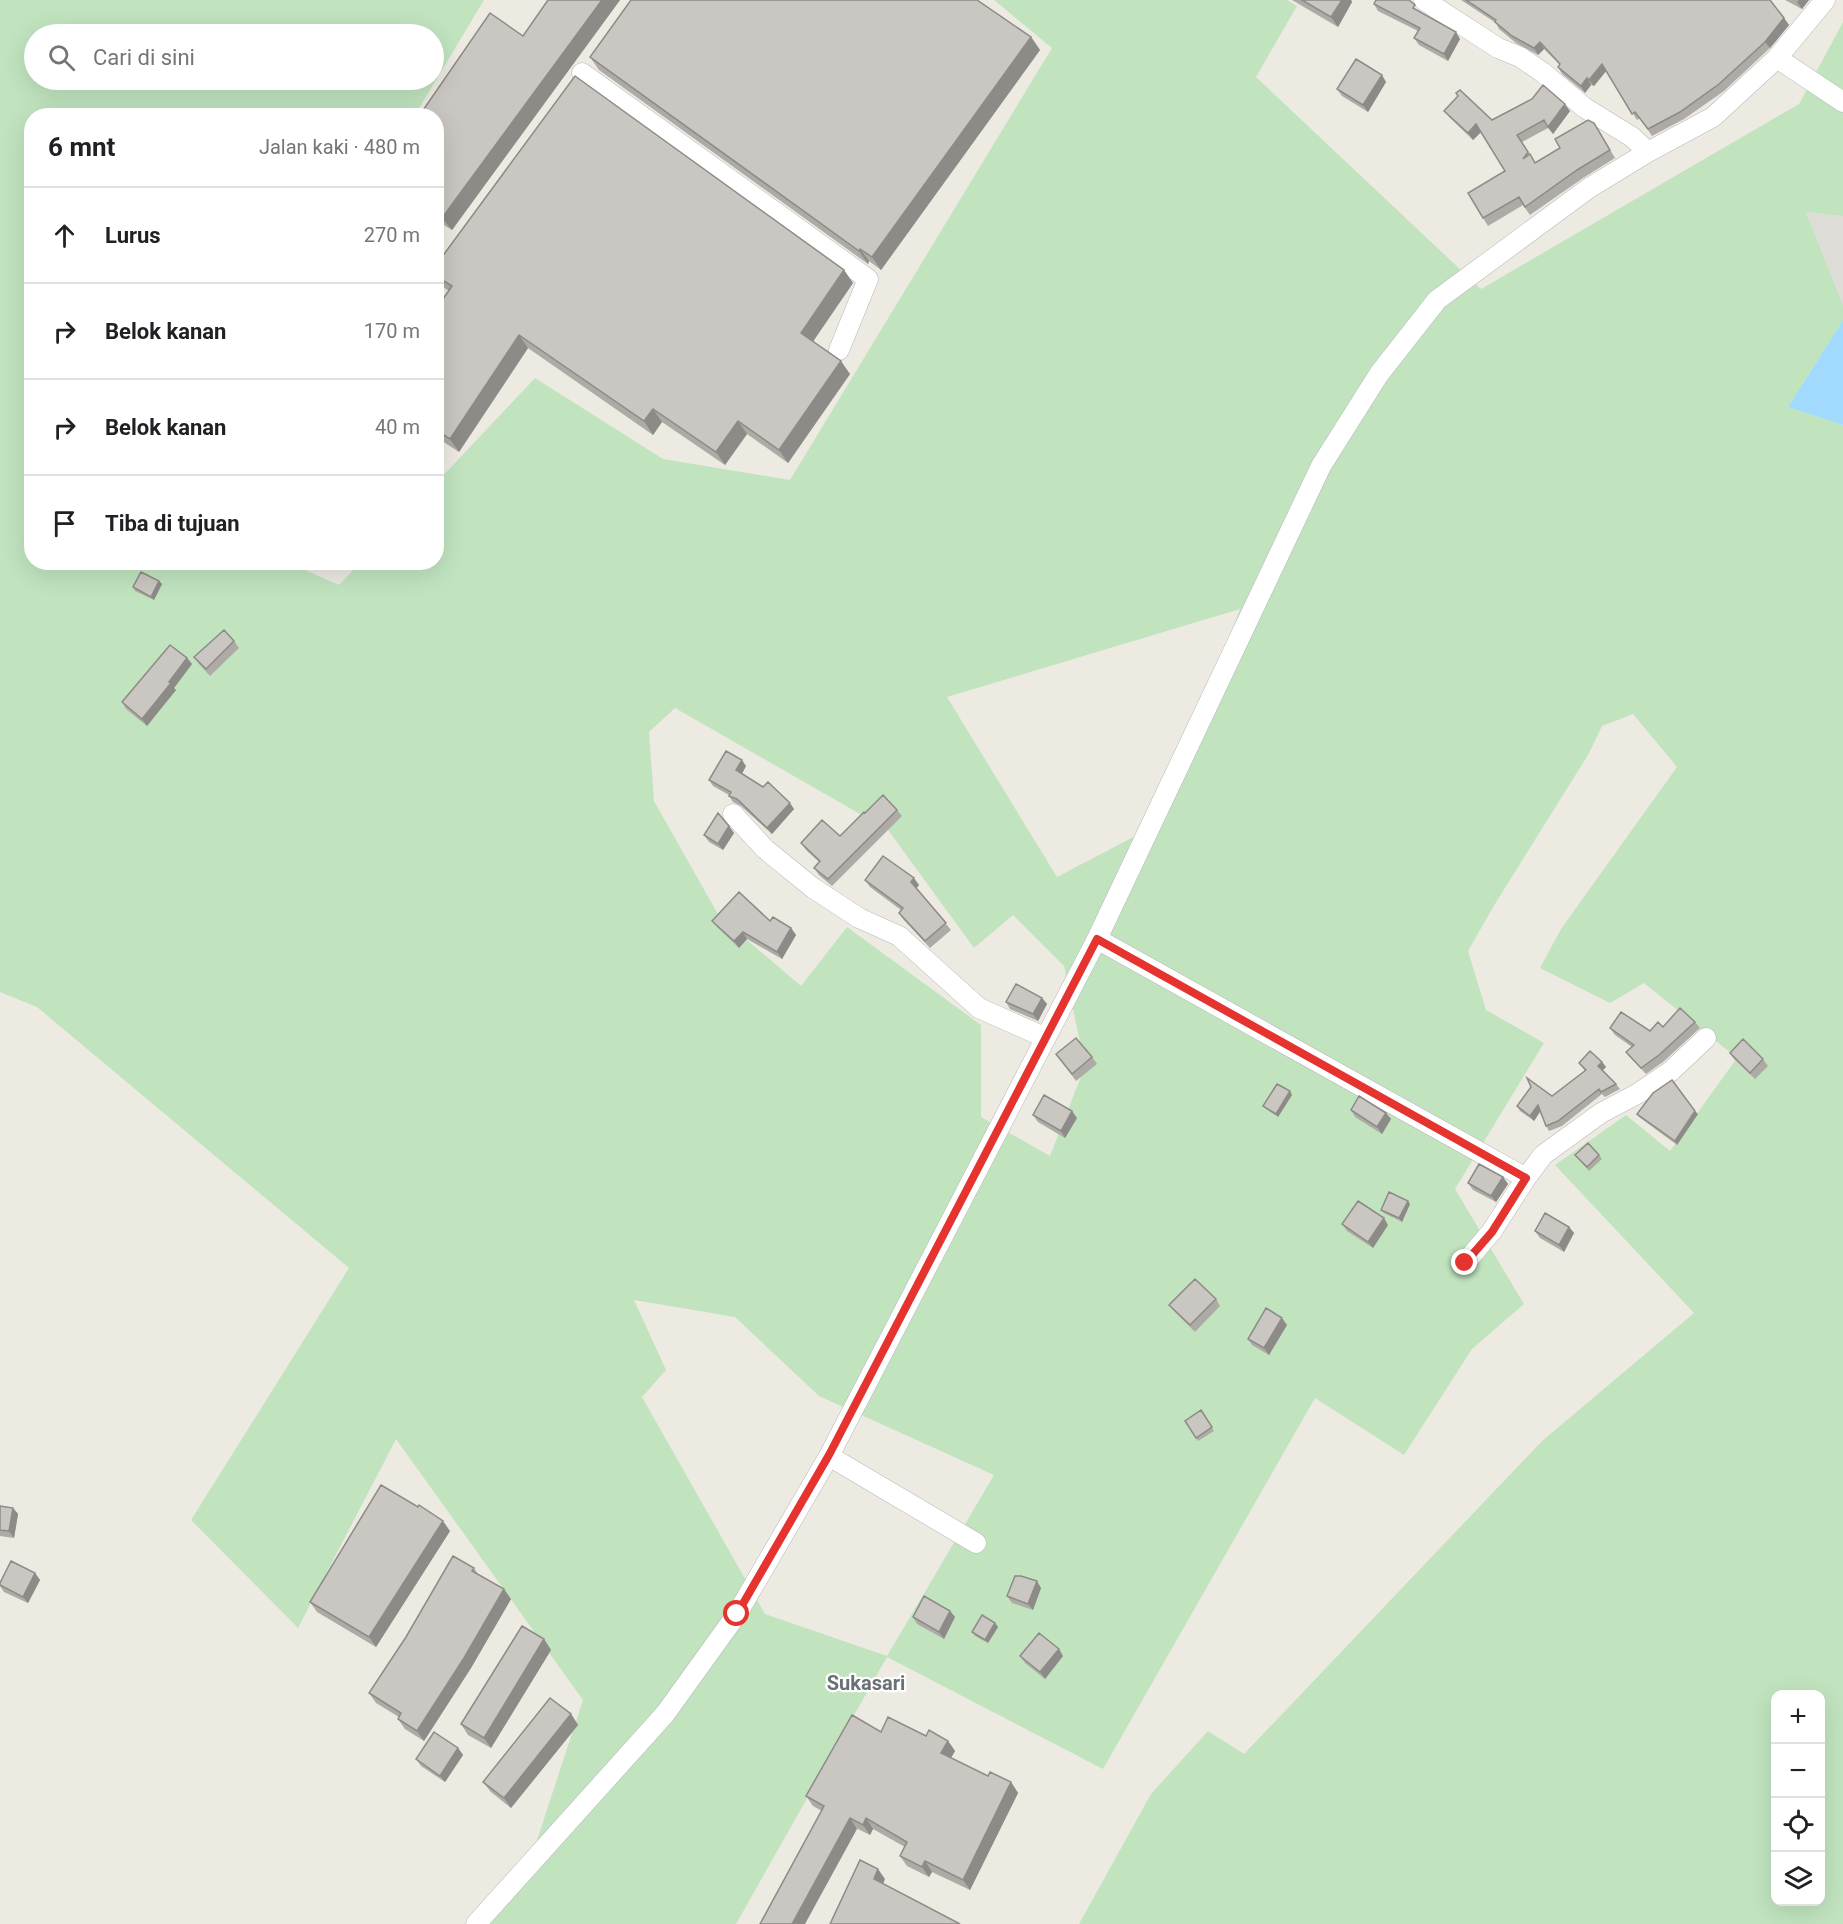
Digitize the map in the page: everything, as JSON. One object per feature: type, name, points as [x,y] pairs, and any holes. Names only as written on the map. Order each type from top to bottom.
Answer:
[{"type":"street","points":[[1424,0],[1498,48],[1520,57],[1586,108],[1632,137],[1648,152]]},
{"type":"street","points":[[476,1924],[665,1714],[737,1614],[829,1455],[1046,1038],[1097,939],[1322,466],[1379,374],[1437,300],[1589,188],[1648,152],[1713,117],[1777,58],[1825,0]]},
{"type":"street","points":[[568,92],[595,55]]},
{"type":"street","points":[[1777,58],[1843,102]]},
{"type":"street","points":[[582,73],[868,279],[838,350]]},
{"type":"street","points":[[733,814],[765,849],[813,888],[859,918],[898,936],[979,1008],[1046,1038]]},
{"type":"street","points":[[1097,939],[1526,1178]]},
{"type":"street","points":[[1465,1263],[1492,1232],[1543,1155],[1601,1113],[1637,1094],[1671,1071],[1706,1038]]},
{"type":"street","points":[[829,1455],[976,1543]]},
{"type":"shaded area","points":[[1806,212],[1843,216],[1843,305]]},
{"type":"green space","points":[[0,0],[484,0],[444,67],[444,24],[24,24],[24,90],[430,90],[419,108],[24,108],[24,570],[305,570],[339,585],[353,570],[444,570],[444,475],[535,378],[663,459],[790,480],[1052,48],[994,0],[1287,0],[1297,6],[1256,77],[1481,289],[1799,104],[1843,22],[1843,216],[1806,212],[1843,305],[1843,320],[1788,407],[1843,425],[1843,1924],[1079,1924],[1151,1794],[1208,1731],[1244,1754],[1542,1441],[1694,1313],[1555,1165],[1626,1115],[1670,1151],[1737,1058],[1644,983],[1610,1003],[1540,968],[1561,929],[1677,767],[1633,714],[1602,726],[1588,755],[1468,951],[1486,1010],[1544,1043],[1455,1189],[1524,1304],[1472,1349],[1404,1455],[1315,1398],[1103,1769],[887,1657],[736,1924],[487,1924],[521,1889],[583,1700],[396,1439],[298,1628],[191,1520],[349,1268],[37,1007],[0,992]],"holes":[[[1240,609],[1160,823],[1057,877],[947,697]],[[675,708],[888,830],[974,948],[1013,915],[1064,966],[1085,1066],[1050,1156],[981,1117],[981,1025],[847,927],[801,986],[719,916],[654,801],[649,732]],[[634,1300],[735,1317],[819,1396],[994,1475],[887,1656],[765,1614],[642,1397],[666,1370]]]},
{"type":"water","points":[[1843,320],[1843,425],[1788,407]]},
{"type":"building","points":[[548,0],[602,0],[444,215],[444,108],[425,108],[437,90],[444,90],[444,80],[490,13],[523,36]]},
{"type":"building","points":[[631,0],[977,0],[1031,37],[872,257],[860,249],[859,251],[590,57]]},
{"type":"building","points":[[1302,0],[1342,0],[1331,17]]},
{"type":"building","points":[[1376,0],[1409,0],[1415,5],[1413,8],[1456,32],[1444,54],[1414,38],[1420,28],[1374,4]]},
{"type":"building","points":[[1466,0],[1770,0],[1784,18],[1765,42],[1719,84],[1680,112],[1648,129],[1635,112],[1632,114],[1602,64],[1581,86],[1558,67],[1560,64],[1540,42],[1534,48],[1512,36],[1495,22],[1496,20]]},
{"type":"building","points":[[1356,59],[1382,75],[1363,105],[1337,89]]},
{"type":"building","points":[[575,76],[844,270],[801,333],[841,361],[779,450],[738,421],[716,452],[653,409],[644,421],[519,335],[450,439],[444,435],[444,298],[452,286],[444,281],[444,254]]},
{"type":"building","points":[[1543,85],[1565,104],[1548,127],[1544,120],[1517,135],[1528,152],[1523,159],[1530,154],[1535,163],[1560,148],[1555,139],[1588,120],[1594,123],[1610,150],[1525,207],[1519,197],[1483,218],[1468,193],[1505,171],[1476,124],[1468,133],[1444,111],[1458,96],[1456,93],[1460,90],[1492,120],[1532,99]]},
{"type":"building","points":[[141,572],[159,581],[151,597],[133,587]]},
{"type":"building","points":[[224,630],[234,641],[206,669],[194,657]]},
{"type":"building","points":[[170,645],[187,658],[169,682],[171,683],[142,719],[122,702]]},
{"type":"building","points":[[726,751],[742,760],[736,770],[763,787],[768,782],[790,803],[767,828],[737,799],[729,796],[731,792],[709,780]]},
{"type":"building","points":[[883,795],[897,810],[828,879],[814,868],[820,861],[801,843],[822,820],[840,836]]},
{"type":"building","points":[[718,813],[729,826],[718,844],[704,835]]},
{"type":"building","points":[[883,856],[914,878],[911,882],[946,923],[925,941],[899,913],[903,908],[865,880]]},
{"type":"building","points":[[739,892],[770,921],[773,917],[791,928],[777,952],[743,932],[734,941],[712,921]]},
{"type":"building","points":[[1016,984],[1042,998],[1033,1014],[1006,1002]]},
{"type":"building","points":[[1680,1008],[1695,1022],[1641,1068],[1626,1052],[1634,1045],[1610,1028],[1621,1012],[1650,1031],[1658,1022],[1663,1027]]},
{"type":"building","points":[[1076,1038],[1092,1057],[1072,1074],[1056,1054]]},
{"type":"building","points":[[1743,1039],[1763,1059],[1750,1073],[1730,1053]]},
{"type":"building","points":[[1590,1051],[1602,1062],[1598,1066],[1616,1084],[1601,1092],[1599,1089],[1558,1121],[1546,1126],[1538,1105],[1530,1116],[1517,1106],[1531,1087],[1527,1078],[1552,1096],[1586,1070],[1579,1063]]},
{"type":"building","points":[[1672,1080],[1695,1111],[1675,1141],[1637,1114],[1653,1093]]},
{"type":"building","points":[[1277,1084],[1290,1091],[1276,1114],[1263,1106]]},
{"type":"building","points":[[1044,1095],[1072,1111],[1061,1131],[1033,1115]]},
{"type":"building","points":[[1359,1096],[1386,1113],[1377,1127],[1351,1110]]},
{"type":"building","points":[[1588,1143],[1599,1155],[1587,1167],[1575,1155]]},
{"type":"building","points":[[1479,1164],[1503,1177],[1491,1196],[1468,1183]]},
{"type":"building","points":[[1389,1192],[1408,1201],[1399,1218],[1381,1210]]},
{"type":"building","points":[[1358,1201],[1384,1218],[1368,1242],[1342,1224]]},
{"type":"building","points":[[1545,1213],[1569,1227],[1559,1245],[1535,1231]]},
{"type":"building","points":[[1195,1279],[1216,1299],[1190,1325],[1169,1305]]},
{"type":"building","points":[[1266,1308],[1282,1318],[1264,1348],[1248,1339]]},
{"type":"building","points":[[1201,1410],[1212,1427],[1196,1438],[1185,1421]]},
{"type":"building","points":[[381,1485],[443,1521],[369,1637],[310,1602]]},
{"type":"building","points":[[0,1506],[13,1508],[9,1531],[0,1530]]},
{"type":"building","points":[[453,1556],[474,1568],[472,1571],[504,1589],[464,1658],[417,1731],[398,1719],[401,1713],[369,1693],[406,1637]]},
{"type":"building","points":[[11,1561],[35,1573],[23,1597],[0,1585]]},
{"type":"building","points":[[1015,1576],[1037,1581],[1028,1604],[1007,1596]]},
{"type":"building","points":[[924,1596],[950,1611],[939,1632],[913,1617]]},
{"type":"building","points":[[982,1615],[995,1623],[985,1640],[972,1632]]},
{"type":"building","points":[[522,1626],[544,1639],[484,1738],[461,1724]]},
{"type":"building","points":[[1039,1633],[1059,1649],[1040,1672],[1020,1656]]},
{"type":"building","points":[[550,1698],[571,1714],[504,1798],[483,1782]]},
{"type":"building","points":[[852,1715],[881,1732],[888,1717],[926,1736],[929,1730],[948,1741],[941,1753],[988,1776],[990,1772],[1011,1782],[963,1880],[925,1861],[922,1867],[900,1856],[907,1842],[866,1818],[863,1825],[850,1818],[792,1924],[760,1924],[824,1806],[806,1796]]},
{"type":"building","points":[[434,1732],[458,1748],[440,1776],[416,1759]]},
{"type":"building","points":[[860,1860],[878,1869],[874,1879],[960,1924],[830,1924]]},
{"type":"district","name":"Sukasari","points":[[866,1683]]},
{"type":"route","points":[[737,1614],[829,1455],[1097,939],[1526,1178],[1492,1232],[1465,1263]]}]
